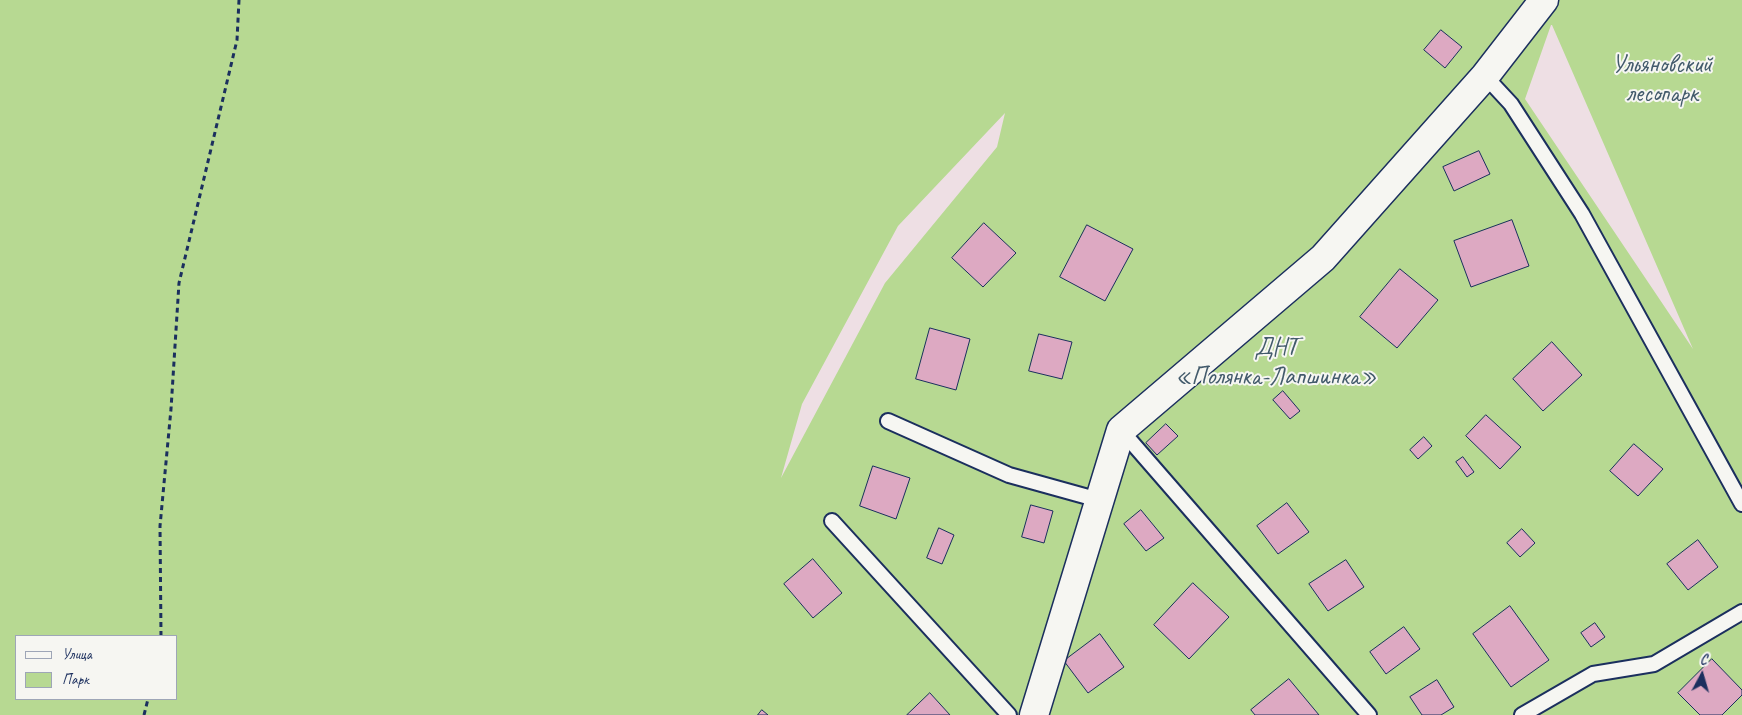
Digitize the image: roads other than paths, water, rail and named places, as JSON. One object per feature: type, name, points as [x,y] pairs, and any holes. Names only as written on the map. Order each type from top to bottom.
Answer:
[{"type":"street","points":[[1034,715],[1121,430],[1323,258],[1485,76],[1544,0]]},
{"type":"lane","points":[[1485,76],[1511,104],[1582,214],[1742,504]]},
{"type":"lane","points":[[888,421],[1009,476],[1100,500]]},
{"type":"lane","points":[[1121,430],[1370,715]]},
{"type":"lane","points":[[832,521],[1009,715]]},
{"type":"lane","points":[[1522,715],[1593,674],[1654,664],[1742,612]]},
{"type":"park label","name":"Ульяновский лесопарк","points":[[1662,80]]},
{"type":"park label","name":"ДНТ «Полянка-Лапшинка»","points":[[1276,362]]}]
